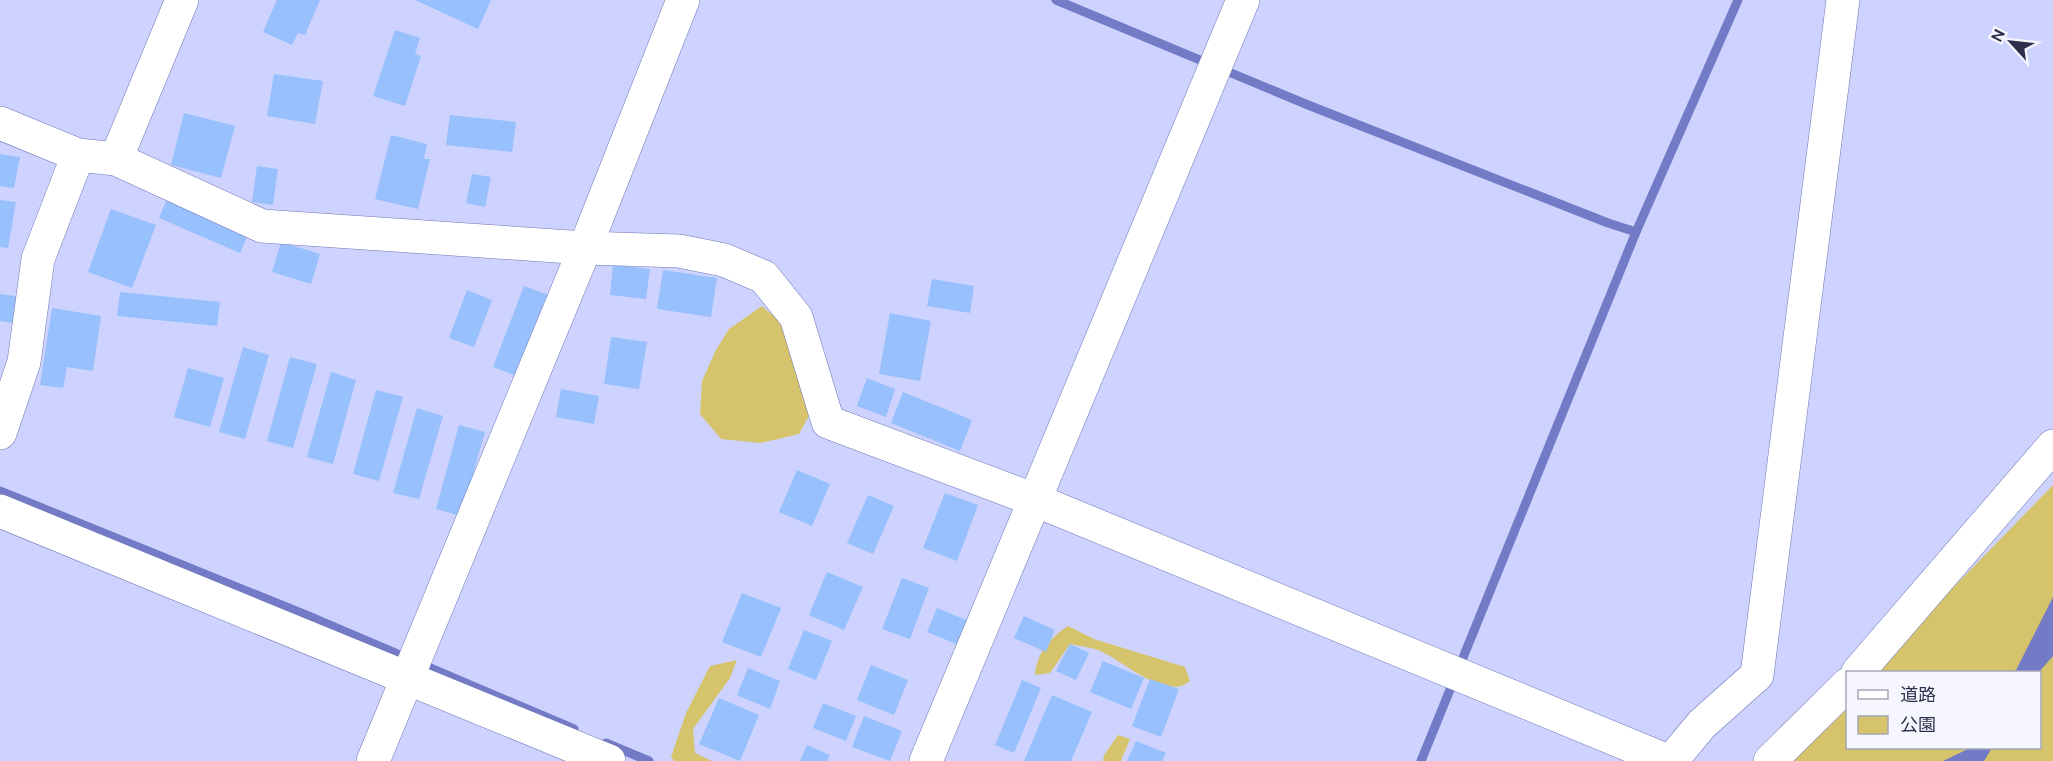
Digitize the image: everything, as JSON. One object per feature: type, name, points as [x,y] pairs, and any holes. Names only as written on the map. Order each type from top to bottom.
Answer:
[{"type":"street","points":[[116,159],[182,0]]},
{"type":"street","points":[[373,761],[585,248],[683,0]]},
{"type":"street","points":[[926,761],[1243,0]]},
{"type":"street","points":[[0,123],[78,155],[116,159],[262,226],[585,248],[679,251],[724,260],[764,277],[796,317],[828,422],[1035,500],[1669,761],[1702,724],[1757,675],[1843,0]]},
{"type":"street","points":[[0,433],[24,363],[38,259],[78,155]]},
{"type":"street","points":[[1859,671],[2053,446]]},
{"type":"street","points":[[0,511],[609,761]]},
{"type":"street","points":[[1770,761],[1846,686]]},
{"type":"green space","points":[[762,306],[777,319],[799,350],[811,412],[799,434],[761,443],[721,439],[700,414],[702,381],[716,350],[729,329]]},
{"type":"green space","points":[[2053,485],[2053,761],[1752,761],[1846,697],[1846,749],[2041,749],[2041,671],[1872,671]]},
{"type":"green space","points":[[1068,626],[1094,639],[1185,667],[1190,681],[1180,686],[1156,683],[1098,650],[1070,644],[1050,673],[1035,675],[1041,653],[1056,635]]},
{"type":"green space","points":[[737,660],[730,678],[693,729],[695,753],[712,761],[674,761],[671,757],[686,713],[710,666]]},
{"type":"green space","points":[[1118,735],[1130,739],[1121,761],[1103,761],[1104,755]]},
{"type":"water","points":[[2053,597],[2053,656],[2040,671],[2016,671]]},
{"type":"water","points":[[1968,749],[1991,749],[1984,761],[1943,761]]},
{"type":"building","points":[[277,0],[320,0],[305,35],[298,33],[292,45],[263,32]]},
{"type":"building","points":[[415,0],[491,0],[478,29]]},
{"type":"building","points":[[395,30],[420,38],[415,54],[421,56],[405,106],[373,96]]},
{"type":"building","points":[[274,74],[323,81],[315,124],[267,116]]},
{"type":"building","points":[[184,113],[235,126],[221,178],[171,165]]},
{"type":"building","points":[[450,115],[516,122],[512,152],[446,145]]},
{"type":"building","points":[[391,135],[427,144],[424,159],[430,159],[418,209],[375,199]]},
{"type":"building","points":[[0,154],[20,157],[14,188],[0,186]]},
{"type":"building","points":[[257,166],[278,169],[273,205],[252,202]]},
{"type":"building","points":[[472,174],[491,177],[485,207],[466,203]]},
{"type":"building","points":[[168,197],[249,232],[240,253],[159,218]]},
{"type":"building","points":[[0,200],[16,202],[8,248],[0,247]]},
{"type":"building","points":[[111,209],[156,225],[132,288],[88,272]]},
{"type":"building","points":[[281,242],[320,254],[311,284],[272,272]]},
{"type":"building","points":[[613,265],[650,269],[646,299],[610,295]]},
{"type":"building","points":[[663,270],[717,278],[711,317],[657,309]]},
{"type":"building","points":[[932,279],[974,286],[970,313],[927,306]]},
{"type":"building","points":[[524,286],[549,295],[519,377],[493,367]]},
{"type":"building","points":[[467,290],[492,300],[474,347],[449,338]]},
{"type":"building","points":[[120,292],[220,302],[217,326],[117,316]]},
{"type":"building","points":[[0,294],[23,297],[19,324],[0,321]]},
{"type":"building","points":[[52,308],[101,316],[93,371],[67,367],[63,388],[40,385]]},
{"type":"building","points":[[890,313],[931,321],[920,381],[879,374]]},
{"type":"building","points":[[611,337],[647,342],[639,389],[604,384]]},
{"type":"building","points":[[243,347],[269,355],[245,439],[219,432]]},
{"type":"building","points":[[290,357],[317,364],[293,448],[267,441]]},
{"type":"building","points":[[188,368],[224,378],[210,427],[174,417]]},
{"type":"building","points":[[331,372],[356,380],[333,464],[307,457]]},
{"type":"building","points":[[867,378],[895,389],[886,417],[857,406]]},
{"type":"building","points":[[561,389],[599,396],[594,424],[556,417]]},
{"type":"building","points":[[376,390],[403,397],[379,481],[353,474]]},
{"type":"building","points":[[903,392],[972,420],[960,451],[891,423]]},
{"type":"building","points":[[417,408],[443,416],[419,499],[393,493]]},
{"type":"building","points":[[459,425],[485,432],[461,516],[436,509]]},
{"type":"building","points":[[797,470],[830,484],[812,526],[779,512]]},
{"type":"building","points":[[945,493],[978,505],[957,561],[923,548]]},
{"type":"building","points":[[868,495],[894,506],[873,554],[847,543]]},
{"type":"building","points":[[827,572],[863,587],[844,630],[809,615]]},
{"type":"building","points":[[902,578],[929,588],[910,639],[882,629]]},
{"type":"building","points":[[742,593],[781,608],[761,657],[722,642]]},
{"type":"building","points":[[937,608],[971,622],[961,646],[927,632]]},
{"type":"building","points":[[1024,616],[1055,630],[1046,652],[1014,638]]},
{"type":"building","points":[[804,630],[832,641],[816,680],[788,669]]},
{"type":"building","points":[[1070,644],[1089,653],[1076,680],[1056,671]]},
{"type":"building","points":[[1103,661],[1144,678],[1131,709],[1090,692]]},
{"type":"building","points":[[871,665],[908,680],[894,715],[857,700]]},
{"type":"building","points":[[748,668],[780,681],[770,709],[737,695]]},
{"type":"building","points":[[1150,679],[1179,689],[1161,737],[1132,726]]},
{"type":"building","points":[[1022,680],[1041,688],[1014,753],[995,745]]},
{"type":"building","points":[[1052,695],[1092,712],[1071,761],[1024,761]]},
{"type":"building","points":[[719,698],[759,715],[740,761],[699,744]]},
{"type":"building","points":[[823,703],[856,716],[846,741],[813,728]]},
{"type":"building","points":[[864,716],[902,731],[890,761],[852,747]]},
{"type":"building","points":[[1136,741],[1166,753],[1162,761],[1127,761]]},
{"type":"building","points":[[807,745],[830,755],[827,761],[800,761]]},
{"type":"waterway","points":[[1056,0],[1308,105],[1636,232]]},
{"type":"waterway","points":[[1421,761],[1636,232],[1738,0]]},
{"type":"waterway","points":[[0,491],[306,615],[574,729]]},
{"type":"waterway","points":[[606,743],[649,761]]}]
